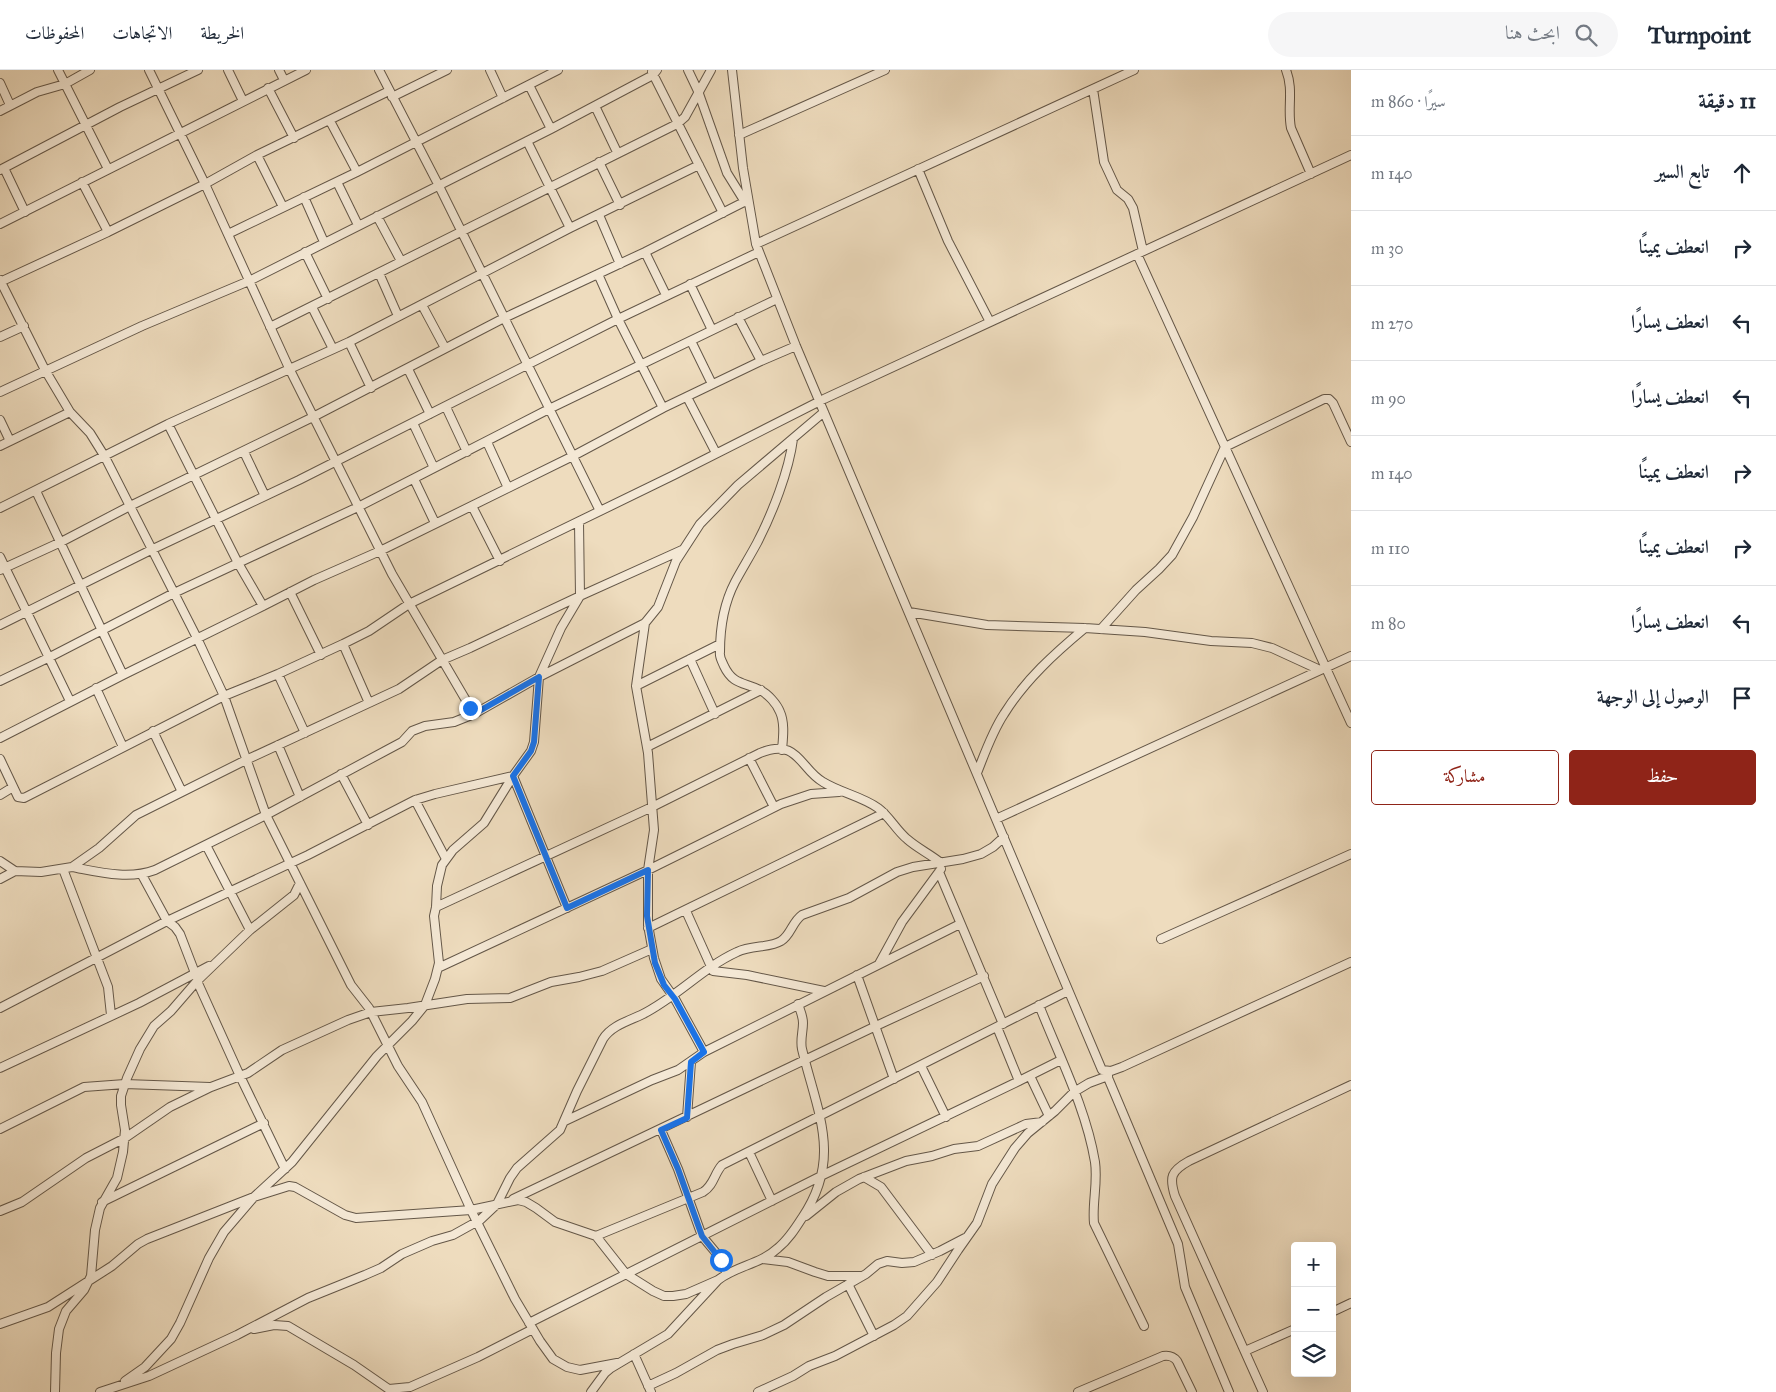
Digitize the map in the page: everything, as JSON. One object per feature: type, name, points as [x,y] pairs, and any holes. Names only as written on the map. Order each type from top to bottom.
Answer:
[{"type":"street","points":[[58,70],[108,169]]},
{"type":"street","points":[[0,111],[37,92],[64,84],[90,70]]},
{"type":"street","points":[[149,70],[205,184],[289,368],[335,462],[409,604],[474,714]]},
{"type":"street","points":[[25,212],[2,169],[159,88],[198,70]]},
{"type":"street","points":[[228,70],[243,101]]},
{"type":"street","points":[[279,70],[284,80]]},
{"type":"street","points":[[0,224],[306,70]]},
{"type":"street","points":[[379,70],[439,186],[600,511]]},
{"type":"street","points":[[447,70],[330,120],[257,155],[205,184],[108,232],[0,281],[24,326],[44,370],[70,412],[90,433],[105,457],[153,549],[224,696],[266,815],[351,985],[371,1012],[398,1066],[422,1102],[471,1210],[515,1299],[553,1359],[567,1367],[580,1370],[617,1363]]},
{"type":"street","points":[[490,70],[503,98]]},
{"type":"street","points":[[688,70],[698,91],[727,173],[746,201]]},
{"type":"street","points":[[270,327],[677,124],[685,117],[711,70]]},
{"type":"street","points":[[732,70],[746,201],[758,248],[777,299],[1068,991],[1100,1066],[1107,1074],[1178,1244],[1185,1287],[1229,1392]]},
{"type":"street","points":[[739,135],[885,70]]},
{"type":"street","points":[[0,625],[413,424],[527,364],[918,169],[1134,70]]},
{"type":"street","points":[[1286,70],[1290,90],[1291,128],[1310,174]]},
{"type":"street","points":[[228,234],[337,182],[555,71]]},
{"type":"street","points":[[0,392],[133,330],[249,281],[551,129],[654,72],[677,124],[723,213]]},
{"type":"street","points":[[0,83],[10,105]]},
{"type":"street","points":[[529,85],[551,129]]},
{"type":"street","points":[[268,88],[294,138]]},
{"type":"street","points":[[1093,89],[1104,162],[1117,190],[1128,199],[1133,208],[1140,253],[1323,669],[1351,723]]},
{"type":"street","points":[[595,106],[618,152]]},
{"type":"street","points":[[330,120],[357,172]]},
{"type":"street","points":[[527,141],[570,228]]},
{"type":"street","points":[[257,155],[283,207]]},
{"type":"street","points":[[0,759],[18,797],[24,798],[224,696],[321,655],[369,631],[409,604],[579,522],[819,401],[1351,155]]},
{"type":"street","points":[[599,162],[620,205]]},
{"type":"street","points":[[0,508],[168,424],[289,368],[333,350],[570,228],[698,165]]},
{"type":"street","points":[[918,169],[948,241],[990,322]]},
{"type":"street","points":[[82,182],[108,232]]},
{"type":"street","points":[[337,182],[358,225]]},
{"type":"street","points":[[304,197],[324,242]]},
{"type":"street","points":[[2,568],[61,542],[130,506],[244,452],[504,318],[645,252],[746,201]]},
{"type":"street","points":[[599,215],[620,264]]},
{"type":"street","points":[[377,216],[401,261]]},
{"type":"street","points":[[305,252],[328,298]]},
{"type":"street","points":[[645,252],[666,295]]},
{"type":"street","points":[[379,273],[398,316]]},
{"type":"street","points":[[598,274],[618,319],[663,408]]},
{"type":"street","points":[[690,284],[712,330]]},
{"type":"street","points":[[0,681],[50,658],[174,593],[358,507],[549,410],[777,299]]},
{"type":"street","points":[[422,305],[445,348]]},
{"type":"street","points":[[312,307],[333,350]]},
{"type":"street","points":[[738,317],[761,360]]},
{"type":"street","points":[[0,337],[24,326]]},
{"type":"street","points":[[691,341],[712,384]]},
{"type":"street","points":[[349,342],[371,388]]},
{"type":"street","points":[[0,738],[122,674],[314,580],[380,551],[472,506],[761,360],[796,346]]},
{"type":"street","points":[[408,369],[430,414]]},
{"type":"street","points":[[687,397],[716,453]]},
{"type":"street","points":[[1101,629],[1136,590],[1172,556],[1193,517],[1225,447],[1324,399],[1330,399],[1334,403],[1351,442]]},
{"type":"street","points":[[446,407],[466,452]]},
{"type":"street","points":[[0,446],[70,412]]},
{"type":"street","points":[[0,879],[15,871],[41,872],[72,867],[112,874],[142,875],[300,797],[402,742],[412,731],[425,726],[454,722],[474,714],[539,677],[645,623],[658,607],[676,561],[700,524],[738,485],[824,412]]},
{"type":"street","points":[[0,420],[10,441]]},
{"type":"street","points":[[168,424],[216,521],[263,606]]},
{"type":"street","points":[[413,424],[434,468]]},
{"type":"street","points":[[782,750],[783,737],[780,712],[773,700],[761,690],[734,680],[727,673],[719,655],[720,626],[734,584],[758,541],[771,511],[791,455],[793,439]]},
{"type":"street","points":[[487,442],[508,488]]},
{"type":"street","points":[[244,452],[265,496]]},
{"type":"street","points":[[414,479],[435,523]]},
{"type":"street","points":[[36,491],[122,674]]},
{"type":"street","points":[[472,506],[500,561]]},
{"type":"street","points":[[121,1384],[145,1366],[171,1339],[217,1242],[254,1197],[285,1169],[360,1077],[387,1046],[412,1022],[425,1005],[436,979],[438,968],[438,945],[434,916],[439,874],[446,858],[484,822],[531,751],[534,742],[539,677],[561,628],[580,596],[579,522]]},
{"type":"street","points":[[72,867],[99,848],[136,815],[246,760],[399,689],[442,660],[682,550]]},
{"type":"street","points":[[0,557],[2,568],[27,612],[70,701]]},
{"type":"street","points":[[290,592],[321,655]]},
{"type":"street","points":[[909,612],[987,625],[1145,632],[1211,641],[1261,645],[1284,652],[1323,669]]},
{"type":"street","points":[[645,623],[636,686],[647,747],[654,830],[648,870],[648,928],[661,979],[672,994],[704,1052]]},
{"type":"street","points":[[977,773],[994,732],[1014,699],[1053,655],[1085,628]]},
{"type":"street","points":[[343,644],[369,703]]},
{"type":"street","points":[[636,686],[720,644]]},
{"type":"street","points":[[996,818],[1351,656]]},
{"type":"street","points":[[690,659],[715,714]]},
{"type":"street","points":[[278,674],[305,733]]},
{"type":"street","points":[[96,688],[123,747]]},
{"type":"street","points":[[647,747],[761,690]]},
{"type":"street","points":[[153,732],[182,792]]},
{"type":"street","points":[[278,745],[300,797]]},
{"type":"street","points":[[436,907],[652,807],[769,749],[795,754],[815,777],[822,782],[870,803],[884,813],[907,839],[944,862]]},
{"type":"street","points":[[749,758],[774,807]]},
{"type":"street","points":[[342,774],[368,825]]},
{"type":"street","points":[[0,1008],[167,921],[368,825],[415,800],[513,776]]},
{"type":"street","points":[[513,776],[567,908]]},
{"type":"street","points":[[0,795],[13,787]]},
{"type":"street","points":[[438,968],[648,870],[790,800],[811,794],[845,792]]},
{"type":"street","points":[[415,800],[446,858]]},
{"type":"street","points":[[648,928],[884,813]]},
{"type":"street","points":[[100,1392],[149,1376],[308,1298],[365,1276],[409,1251],[453,1235],[477,1222],[497,1204],[517,1168],[557,1134],[606,1035],[618,1025],[651,1009],[710,968],[744,949],[782,941],[797,918],[802,915],[849,898],[897,872],[913,867],[982,854],[1004,837]]},
{"type":"street","points":[[206,845],[250,930]]},
{"type":"street","points":[[1161,939],[1351,854]]},
{"type":"street","points":[[0,861],[15,871]]},
{"type":"street","points":[[878,964],[902,922],[939,872],[944,862]]},
{"type":"street","points":[[63,869],[98,957],[108,987],[112,1015]]},
{"type":"street","points":[[939,872],[984,976],[1019,1081]]},
{"type":"street","points":[[142,875],[167,921],[180,934],[195,973]]},
{"type":"street","points":[[55,1392],[59,1329],[66,1312],[90,1280],[93,1267],[95,1230],[102,1202],[120,1169],[125,1138],[121,1105],[125,1084],[148,1034],[216,962],[250,930],[287,902],[298,890],[300,883]]},
{"type":"street","points":[[686,910],[710,968],[714,972],[747,975],[824,991]]},
{"type":"street","points":[[565,1120],[678,1070],[704,1052],[960,924]]},
{"type":"street","points":[[0,1211],[22,1202],[86,1158],[125,1138],[158,1114],[211,1087],[240,1076],[282,1050],[348,1020],[371,1012],[466,998],[502,999],[516,996],[550,982],[602,971],[652,949]]},
{"type":"street","points":[[0,1068],[139,1003],[216,962]]},
{"type":"street","points":[[758,1392],[874,1336],[899,1322],[911,1312],[937,1282],[977,1224],[989,1190],[1006,1160],[1028,1133],[1074,1092],[1107,1074],[1351,962]]},
{"type":"street","points":[[858,974],[894,1079]]},
{"type":"street","points":[[509,1201],[984,976]]},
{"type":"street","points":[[197,982],[285,1169]]},
{"type":"street","points":[[596,1236],[704,1192],[710,1187],[722,1165],[1068,991]]},
{"type":"street","points":[[0,1324],[48,1307],[112,1266],[147,1239],[254,1197],[289,1186],[295,1187],[345,1215],[356,1218],[471,1210],[509,1201],[518,1200],[526,1202],[555,1222],[596,1236],[626,1274],[653,1292],[664,1296],[673,1296],[694,1290],[763,1259],[778,1248],[800,1221],[813,1201],[822,1175],[825,1153],[820,1116],[801,1045],[803,1022],[798,1004]]},
{"type":"street","points":[[1039,1005],[1086,1124],[1095,1164],[1094,1223],[1144,1326]]},
{"type":"street","points":[[246,1330],[274,1325],[288,1326],[346,1360],[391,1391],[410,1387],[478,1357],[626,1274],[772,1202],[822,1175],[946,1117],[1061,1060]]},
{"type":"street","points":[[687,1118],[691,1062]]},
{"type":"street","points":[[921,1066],[946,1117]]},
{"type":"street","points":[[1030,1076],[1049,1116]]},
{"type":"street","points":[[0,1129],[84,1087],[125,1084],[211,1087]]},
{"type":"street","points":[[1263,1392],[1175,1196],[1171,1178],[1175,1171],[1188,1161],[1351,1085]]},
{"type":"street","points":[[800,1221],[836,1192],[864,1177],[911,1160],[978,1146],[1026,1124],[1042,1122]]},
{"type":"street","points":[[102,1202],[264,1123]]},
{"type":"street","points":[[661,1130],[678,1169],[702,1236],[717,1254],[727,1274]]},
{"type":"street","points":[[749,1152],[772,1202]]},
{"type":"street","points":[[864,1177],[881,1187],[932,1255]]},
{"type":"street","points":[[634,1354],[649,1389],[717,1350],[768,1333],[791,1321],[882,1262],[910,1263],[932,1255],[968,1235]]},
{"type":"street","points":[[763,1259],[788,1262],[828,1276],[862,1276]]},
{"type":"street","points":[[591,1392],[605,1373],[617,1363],[668,1334],[718,1280]]},
{"type":"street","points":[[848,1284],[874,1336]]},
{"type":"street","points":[[1336,1310],[1351,1303]]},
{"type":"street","points":[[1245,1351],[1291,1331]]},
{"type":"street","points":[[1078,1392],[1166,1355],[1173,1357],[1177,1361],[1192,1392]]},
{"type":"route","points":[[470,708],[474,714],[539,677],[534,742],[531,751],[513,776],[567,908],[648,870],[647,916],[655,963],[664,985],[675,999],[704,1052],[691,1062],[687,1118],[661,1130],[684,1184],[702,1236],[721,1260]]}]
